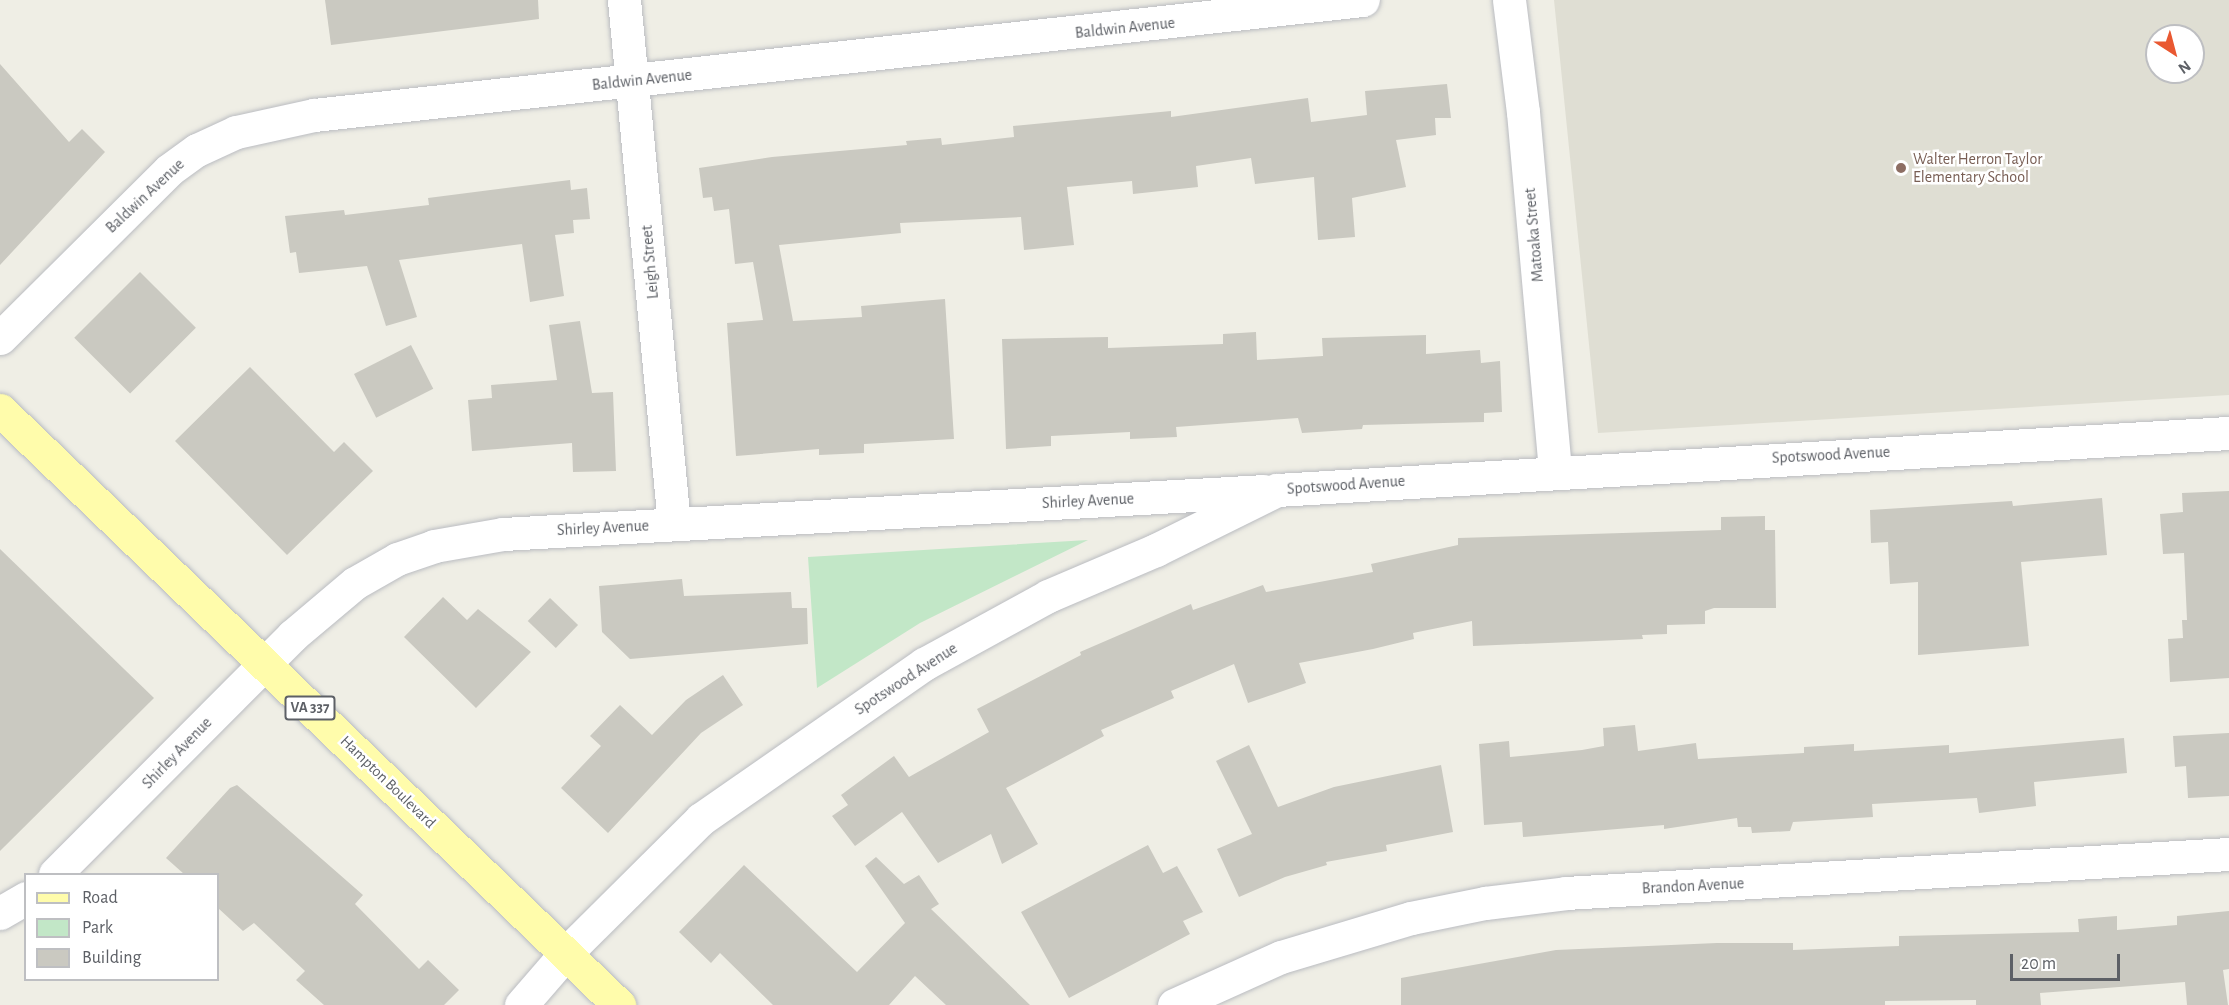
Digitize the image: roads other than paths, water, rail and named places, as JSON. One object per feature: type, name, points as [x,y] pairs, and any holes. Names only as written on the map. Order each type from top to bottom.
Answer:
[{"type":"main road","name":"Hampton Boulevard","points":[[0,410],[620,1005]]},
{"type":"street","name":"Leigh Street","points":[[624,0],[674,524]]},
{"type":"street","name":"Baldwin Avenue","points":[[0,338],[169,170],[196,150],[236,132],[314,115],[633,82],[1363,0]]},
{"type":"street","name":"Matoaka Street","points":[[1509,0],[1523,112],[1555,471]]},
{"type":"street","name":"Spotswood Avenue","points":[[521,1005],[566,953],[701,819],[924,664],[1048,596],[1156,550],[1278,490],[1555,471],[2229,433]]},
{"type":"street","name":"Shirley Avenue","points":[[56,873],[264,664],[354,583],[397,559],[434,546],[503,534],[1278,490]]},
{"type":"street","name":"Brandon Avenue","points":[[1173,1005],[1281,957],[1411,918],[1485,903],[1566,893],[2229,854]]},
{"type":"street","points":[[0,913],[24,899]]},
{"type":"place","name":"Walter Herron Taylor Elementary School","points":[[1901,168]]}]
